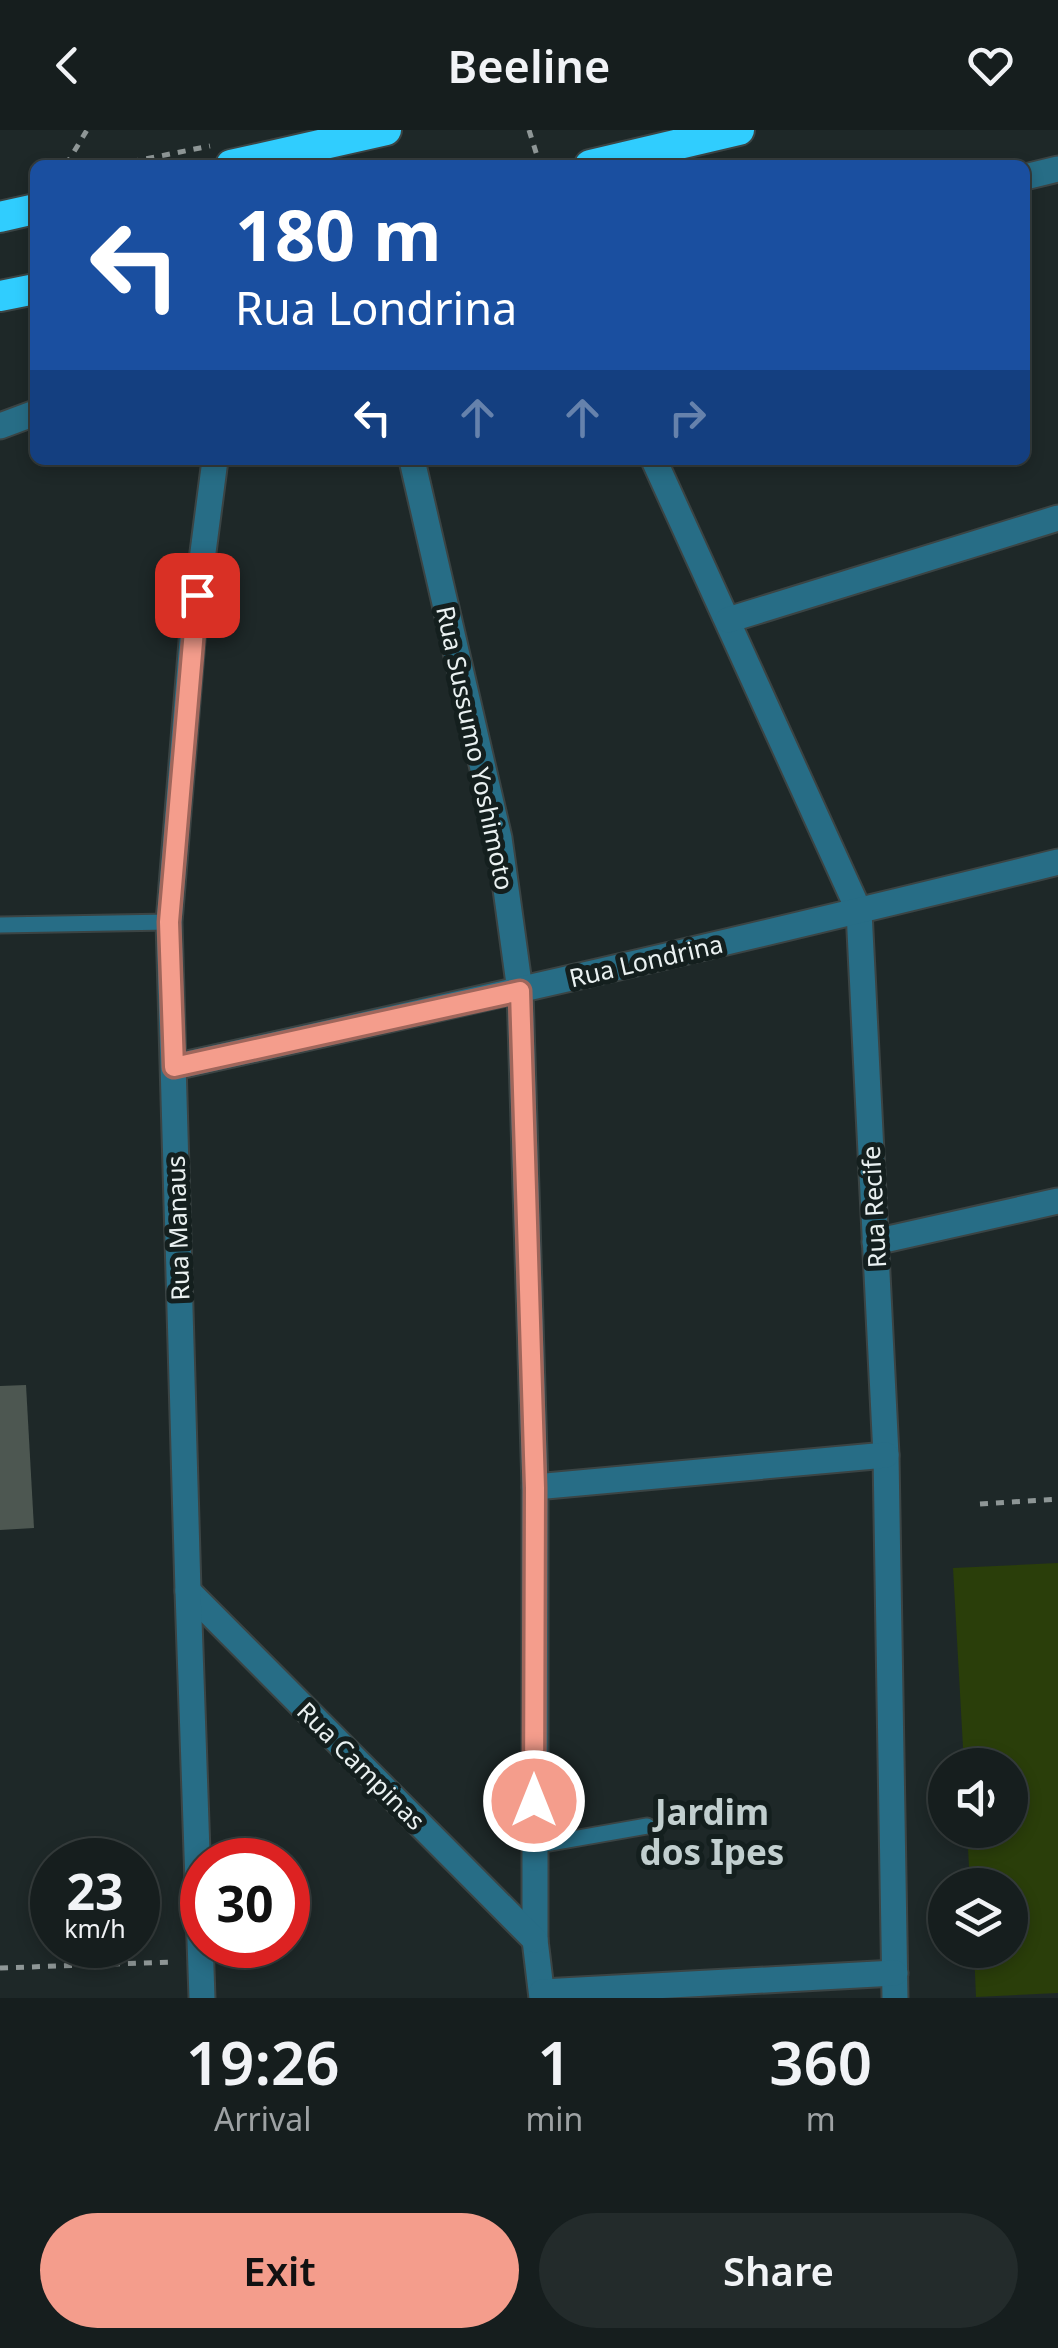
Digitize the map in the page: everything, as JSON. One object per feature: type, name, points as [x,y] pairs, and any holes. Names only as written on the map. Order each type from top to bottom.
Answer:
[{"type":"highway","points":[[228,154],[386,130]]},
{"type":"highway","points":[[611,160],[739,130]]},
{"type":"highway","points":[[0,217],[30,210]]},
{"type":"highway","points":[[0,296],[30,289]]},
{"type":"street","points":[[1030,176],[1058,169]]},
{"type":"street","points":[[0,426],[30,414]]},
{"type":"street","name":"Rua Manaus","points":[[197,1838],[169,922],[193,629],[214,465]]},
{"type":"street","name":"Rua Sussumo Yoshimoto","points":[[413,465],[499,838],[520,991],[535,1488],[535,1940],[542,1995]]},
{"type":"street","name":"Rua Recife","points":[[656,465],[860,912],[886,1455],[895,1985]]},
{"type":"street","points":[[728,620],[1058,518]]},
{"type":"street","name":"Rua Londrina","points":[[174,1067],[520,991],[1058,862]]},
{"type":"street","points":[[875,1242],[1058,1201]]},
{"type":"street","points":[[535,1488],[886,1455]]},
{"type":"street","name":"Rua Campinas","points":[[188,1591],[535,1940]]},
{"type":"street","name":"Rua Manaus","points":[[201,1968],[202,1998]]},
{"type":"street","points":[[542,1995],[895,1985]]},
{"type":"lane","points":[[0,925],[169,922]]},
{"type":"lane","points":[[533,1846],[647,1826]]},
{"type":"path","points":[[69,160],[87,130]]},
{"type":"path","points":[[529,130],[538,160]]},
{"type":"path","points":[[166,160],[228,154]]},
{"type":"path","points":[[980,1504],[1058,1500]]},
{"type":"path","points":[[0,1968],[180,1963]]},
{"type":"green space","points":[[1058,1563],[1058,1993],[976,1997],[975,1968],[1028,1968],[1028,1868],[969,1868],[968,1848],[1028,1848],[1028,1748],[963,1748],[953,1568]]},
{"type":"building","points":[[26,1385],[34,1528],[0,1530],[0,1386]]},
{"type":"district","name":"Jardim dos Ipes","points":[[712,1833]]},
{"type":"route","points":[[197,595],[169,922],[174,1067],[520,991],[535,1488],[534,1801]]}]
